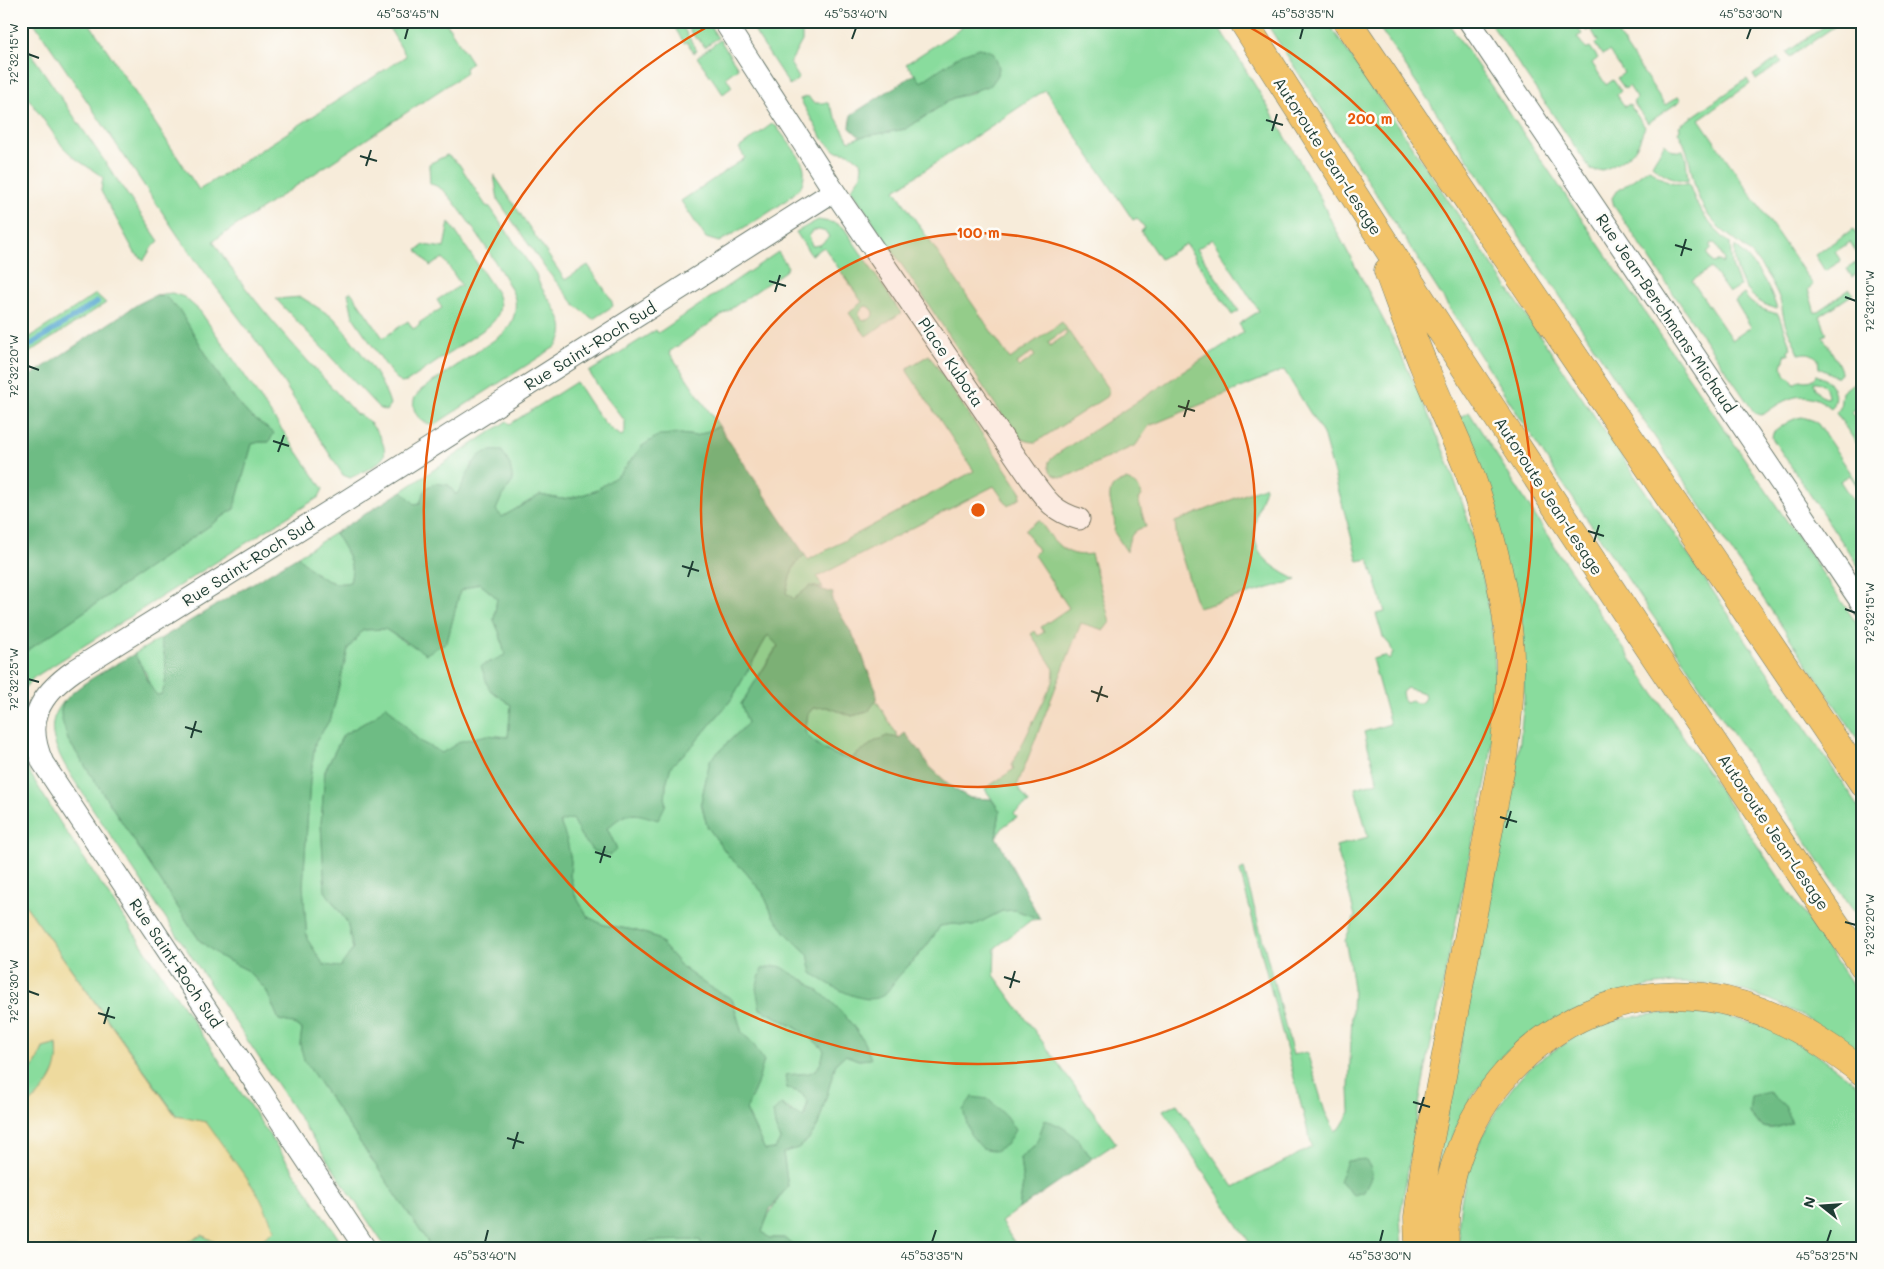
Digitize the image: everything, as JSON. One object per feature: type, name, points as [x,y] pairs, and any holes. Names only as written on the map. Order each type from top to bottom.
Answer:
[{"type":"highway","name":"Autoroute Jean-Lesage","points":[[1242,21],[1370,223],[1543,488],[1863,965]]},
{"type":"highway","points":[[1347,21],[1863,783]]},
{"type":"highway","points":[[1370,223],[1424,365],[1460,449],[1480,506],[1501,583],[1510,652],[1509,701],[1503,756],[1425,1164],[1418,1217],[1418,1248]]},
{"type":"highway","points":[[1445,1248],[1446,1204],[1452,1175],[1465,1137],[1478,1111],[1502,1079],[1530,1050],[1557,1030],[1588,1014],[1625,1003],[1651,998],[1693,996],[1723,1000],[1757,1009],[1792,1025],[1822,1042],[1863,1072]]},
{"type":"street","points":[[724,21],[834,190]]},
{"type":"street","name":"Rue Jean-Berchmans-Michaud","points":[[1468,21],[1863,605]]},
{"type":"street","name":"Place Kubota","points":[[834,190],[1046,500],[1062,513],[1079,519]]},
{"type":"street","name":"Rue Saint-Roch Sud","points":[[365,1248],[43,763],[34,738],[34,726],[41,704],[53,687],[75,670],[353,496],[834,190]]},
{"type":"green space","points":[[33,21],[88,21],[199,190],[406,56],[385,21],[445,21],[472,63],[465,68],[466,73],[213,241],[245,287],[280,330],[356,414],[365,418],[374,428],[381,439],[385,451],[384,456],[378,463],[350,478],[343,475],[260,346],[183,243]]},
{"type":"green space","points":[[683,21],[707,21],[718,38],[704,47]]},
{"type":"green space","points":[[758,21],[792,21],[802,33],[802,41],[790,63],[799,78],[790,86],[756,34],[754,27]]},
{"type":"green space","points":[[959,21],[1215,21],[1265,101],[1316,189],[1397,348],[1425,408],[1450,469],[1471,532],[1486,595],[1495,659],[1494,723],[1484,793],[1422,1087],[1400,1217],[1402,1248],[1253,1248],[1163,1110],[1177,1104],[1234,1187],[1312,1147],[1240,871],[1244,869],[1293,1055],[1307,1052],[1325,1112],[1335,1131],[1341,1127],[1350,1112],[1349,1088],[1353,988],[1345,941],[1355,916],[1336,846],[1368,837],[1355,788],[1378,782],[1364,732],[1390,724],[1372,659],[1385,656],[1389,660],[1393,653],[1390,645],[1383,637],[1376,614],[1385,612],[1369,559],[1358,561],[1323,434],[1284,370],[1149,426],[1136,445],[1066,477],[1052,474],[1049,468],[1049,461],[1057,454],[1244,332],[1239,324],[1259,311],[1212,239],[1197,249],[1239,311],[1232,315],[1186,244],[1160,259],[1141,231],[1145,228],[1137,218],[1133,220],[1045,90],[895,190],[1010,359],[1062,322],[1108,389],[1106,397],[1036,442],[1023,440],[1013,431],[851,189],[861,175],[862,163],[849,153],[835,151],[822,138],[800,99],[808,96],[813,103],[828,103],[849,141],[860,137],[906,129],[953,98],[972,93],[991,84],[937,72],[921,82],[906,64],[962,28]],"holes":[[[1065,330],[1067,334],[1050,346],[1048,342]],[[1032,352],[1035,356],[1019,367],[1016,364]],[[1407,688],[1424,693],[1425,698],[1421,703],[1416,703],[1412,700],[1406,702],[1402,692]]]},
{"type":"green space","points":[[1265,21],[1327,21],[1863,813],[1863,925],[1551,466]]},
{"type":"green space","points":[[1375,21],[1447,21],[1863,633],[1863,747]]},
{"type":"green space","points":[[1489,21],[1573,21],[1582,34],[1577,37],[1586,49],[1590,47],[1598,58],[1592,63],[1606,85],[1613,80],[1621,91],[1617,95],[1625,107],[1629,104],[1645,127],[1635,149],[1627,157],[1608,168],[1596,171],[1591,170]]},
{"type":"green space","points":[[1579,21],[1609,21],[1665,105],[1678,97],[1680,101],[1648,123],[1633,102],[1637,98],[1629,86],[1625,89],[1617,78],[1624,73],[1609,51],[1602,55],[1595,44],[1598,41],[1591,29],[1586,31]]},
{"type":"green space","points":[[1832,21],[1835,26],[1790,57],[1787,52]]},
{"type":"green space","points":[[681,24],[697,51],[694,53],[687,42],[684,43],[675,28]]},
{"type":"green space","points":[[21,39],[159,241],[152,247],[144,260],[135,253],[101,191],[103,177],[76,159],[63,147],[21,88]]},
{"type":"green space","points":[[720,40],[738,68],[726,77],[732,87],[723,94],[697,57]]},
{"type":"green space","points":[[979,48],[993,52],[999,67],[998,75],[991,85],[953,98],[906,129],[860,137],[850,128],[851,115],[915,74],[921,82],[962,54]]},
{"type":"green space","points":[[1778,58],[1782,62],[1756,80],[1753,75]]},
{"type":"green space","points":[[1747,79],[1750,84],[1699,119],[1813,285],[1808,289],[1815,313],[1850,289],[1853,294],[1820,316],[1827,334],[1823,336],[1841,370],[1841,374],[1837,377],[1819,368],[1818,359],[1814,355],[1810,353],[1799,354],[1785,323],[1780,300],[1768,276],[1752,255],[1721,229],[1705,210],[1696,191],[1687,151],[1678,132],[1679,126]]},
{"type":"green space","points":[[772,124],[776,126],[795,150],[804,167],[802,184],[776,208],[719,242],[706,238],[681,201],[745,158],[739,148]]},
{"type":"green space","points":[[1665,143],[1672,150],[1683,150],[1686,158],[1688,181],[1668,176],[1652,165]]},
{"type":"green space","points":[[447,155],[459,164],[486,206],[490,207],[536,274],[539,284],[561,320],[563,329],[561,338],[555,347],[434,425],[418,417],[414,409],[416,396],[421,390],[503,334],[511,322],[515,309],[515,299],[512,291],[473,228],[453,200],[439,187],[430,184],[429,164]]},
{"type":"green space","points":[[1649,168],[1667,180],[1689,184],[1696,202],[1705,217],[1716,231],[1730,243],[1732,266],[1740,286],[1729,293],[1711,268],[1692,281],[1732,340],[1751,327],[1735,301],[1744,294],[1754,305],[1778,314],[1791,348],[1788,350],[1789,354],[1786,354],[1782,366],[1786,376],[1794,384],[1800,380],[1811,380],[1816,375],[1822,377],[1833,388],[1835,398],[1831,408],[1822,402],[1805,396],[1789,399],[1764,414],[1760,415],[1754,412],[1614,206],[1612,198],[1615,193]],"holes":[[[1713,243],[1716,244],[1724,260],[1723,263],[1719,261],[1713,263],[1707,254]],[[1813,382],[1824,386],[1828,398],[1818,393]]]},
{"type":"green space","points":[[494,175],[565,280],[588,265],[611,299],[613,306],[593,319],[576,306],[545,268],[498,200]]},
{"type":"green space","points":[[818,220],[835,223],[844,228],[901,313],[866,336],[849,313],[862,302],[824,247],[811,255],[796,232]],"holes":[[[812,231],[826,232],[829,237],[820,245],[812,246],[809,235]],[[866,306],[874,312],[872,317],[867,320],[859,316],[860,310]]]},
{"type":"green space","points":[[449,222],[497,293],[500,303],[499,312],[486,328],[407,382],[401,383],[391,373],[353,317],[348,293],[351,292],[383,338],[408,321],[413,329],[420,325],[419,323],[442,308],[437,300],[461,285],[443,258],[430,266],[417,250],[424,245],[444,248]]},
{"type":"green space","points":[[1853,229],[1863,244],[1863,270],[1852,277],[1847,269],[1861,259],[1850,242],[1835,252],[1841,261],[1825,271],[1815,255]]},
{"type":"green space","points":[[1735,246],[1760,274],[1770,291],[1777,309],[1758,301],[1744,286],[1736,267]]},
{"type":"green space","points":[[778,252],[788,267],[785,271],[669,352],[719,426],[697,436],[680,434],[642,446],[620,474],[595,491],[561,499],[540,495],[502,517],[496,510],[502,496],[513,481],[472,463],[463,486],[456,495],[426,488],[420,503],[415,504],[402,491],[507,421],[510,424],[576,382],[602,420],[615,433],[622,436],[625,431],[625,421],[589,372],[656,330],[658,333]]},
{"type":"green space","points":[[172,293],[184,297],[200,311],[323,489],[319,497],[33,678],[21,692],[21,655],[234,509],[252,444],[269,442],[273,433],[249,415],[229,392],[180,311],[166,297],[156,295]]},
{"type":"green space","points":[[96,294],[106,303],[21,358],[21,343]]},
{"type":"green space","points":[[156,295],[166,297],[180,311],[229,392],[249,415],[274,433],[269,442],[252,444],[234,509],[21,655],[21,382],[138,304]]},
{"type":"green space","points":[[301,297],[334,318],[362,354],[386,394],[390,404],[386,411],[379,408],[276,299]]},
{"type":"green space","points":[[929,355],[1021,492],[1020,498],[1008,506],[994,486],[817,577],[823,588],[810,586],[794,599],[786,593],[788,583],[797,562],[805,555],[808,560],[974,471],[907,371],[909,367]]},
{"type":"green space","points":[[1852,384],[1863,386],[1863,412],[1859,407],[1851,412],[1863,429],[1863,453],[1836,413],[1840,408],[1842,392]]},
{"type":"green space","points":[[1469,412],[1560,555],[1863,1001],[1863,1055],[1803,1016],[1771,1000],[1737,989],[1703,983],[1673,983],[1648,986],[1514,1049],[1493,1070],[1472,1097],[1446,1154],[1434,1241],[1427,1214],[1520,741],[1524,700],[1523,656],[1456,419]]},
{"type":"green space","points":[[1802,417],[1818,424],[1863,491],[1863,495],[1850,475],[1840,481],[1859,510],[1863,508],[1863,573],[1772,438],[1773,433],[1783,425]]},
{"type":"green space","points":[[719,426],[805,555],[794,567],[786,593],[794,599],[810,586],[833,593],[832,600],[859,646],[876,689],[876,700],[868,712],[852,716],[827,707],[813,708],[808,714],[805,732],[825,750],[850,759],[874,742],[887,736],[899,738],[905,733],[920,751],[928,765],[954,789],[970,798],[991,799],[1000,811],[996,837],[1040,919],[1015,910],[1002,911],[973,926],[953,924],[940,926],[926,946],[886,992],[874,999],[855,996],[845,992],[812,973],[808,954],[787,934],[773,916],[763,893],[742,868],[730,858],[707,826],[701,802],[710,760],[748,723],[741,704],[778,646],[768,635],[731,700],[693,745],[671,766],[666,784],[665,806],[658,820],[631,814],[614,822],[607,828],[617,849],[610,855],[593,851],[581,836],[572,819],[560,822],[567,840],[571,861],[570,876],[575,895],[588,917],[604,925],[634,930],[656,937],[683,968],[705,984],[732,999],[742,1033],[752,1042],[764,1061],[746,1110],[765,1150],[775,1149],[780,1140],[773,1112],[781,1104],[791,1112],[804,1118],[808,1102],[801,1093],[787,1088],[785,1075],[816,1070],[824,1050],[802,1032],[760,1009],[756,988],[762,969],[775,966],[784,968],[815,988],[839,1009],[866,1046],[871,1059],[859,1060],[845,1055],[836,1063],[818,1125],[809,1139],[798,1148],[783,1153],[788,1186],[770,1209],[762,1232],[769,1238],[784,1238],[798,1248],[703,1248],[700,1240],[649,1241],[639,1248],[432,1248],[304,1060],[300,1044],[302,1029],[292,1023],[279,1020],[266,990],[247,970],[221,957],[200,941],[68,740],[62,721],[61,710],[64,702],[81,686],[134,654],[154,691],[157,695],[162,694],[166,666],[160,639],[298,556],[321,577],[327,580],[334,583],[350,582],[350,563],[335,533],[402,491],[415,504],[420,503],[426,488],[435,483],[449,485],[456,495],[476,459],[486,452],[502,451],[510,465],[513,481],[502,496],[496,510],[502,517],[540,495],[561,499],[595,491],[620,474],[642,446],[659,435],[680,434],[697,436]],"holes":[[[479,583],[497,598],[494,620],[500,634],[505,655],[481,666],[489,689],[511,705],[508,737],[487,735],[461,741],[442,753],[419,741],[386,705],[373,718],[343,735],[325,771],[321,824],[325,891],[347,922],[353,949],[340,967],[324,965],[307,939],[303,886],[310,780],[315,743],[331,718],[348,649],[363,630],[385,629],[426,654],[447,642],[460,591]]]},
{"type":"green space","points":[[1126,480],[1132,482],[1141,493],[1142,496],[1138,499],[1146,527],[1134,532],[1128,543],[1127,552],[1114,532],[1114,516],[1110,502],[1112,489],[1117,484]]},
{"type":"green space","points":[[1266,486],[1256,518],[1254,531],[1256,542],[1260,552],[1268,562],[1297,580],[1198,608],[1177,541],[1175,522]]},
{"type":"green space","points":[[1039,520],[1054,540],[1066,550],[1082,555],[1091,554],[1110,622],[1104,630],[1081,623],[1017,786],[1029,803],[1014,813],[1017,817],[1004,826],[996,837],[1000,811],[985,789],[1014,769],[1012,765],[1053,682],[1054,669],[1031,634],[1035,631],[1038,636],[1044,632],[1041,627],[1069,608],[1034,555],[1038,550],[1025,530]]},
{"type":"green space","points":[[335,533],[350,563],[350,582],[334,583],[321,577],[298,556]]},
{"type":"green space","points":[[479,583],[497,598],[494,620],[500,634],[505,655],[489,689],[511,705],[508,737],[489,736],[474,738],[442,753],[419,741],[386,705],[373,718],[343,735],[325,771],[321,824],[325,891],[347,922],[353,949],[340,968],[323,965],[307,940],[303,886],[310,780],[315,743],[331,718],[348,649],[363,630],[385,629],[406,643],[447,642],[460,591]]},
{"type":"green space","points":[[768,635],[778,645],[741,704],[748,723],[710,760],[701,802],[707,826],[730,858],[742,868],[763,893],[773,916],[787,934],[808,954],[812,973],[838,988],[867,999],[917,958],[940,926],[953,924],[973,926],[1002,911],[1015,910],[1040,919],[1031,920],[995,948],[994,975],[1116,1143],[1092,1159],[1080,1142],[1045,1120],[1036,1144],[1020,1158],[1023,1184],[1019,1209],[1001,1222],[1018,1248],[798,1248],[784,1238],[769,1238],[762,1232],[764,1225],[788,1186],[783,1153],[798,1148],[809,1139],[818,1125],[836,1063],[845,1055],[858,1060],[870,1059],[860,1036],[833,1004],[803,979],[760,1009],[802,1032],[824,1050],[822,1063],[810,1074],[795,1074],[787,1088],[801,1093],[808,1102],[803,1118],[781,1104],[775,1126],[780,1140],[775,1149],[765,1150],[746,1110],[757,1084],[752,1042],[742,1033],[732,999],[705,984],[683,968],[656,937],[634,930],[604,925],[588,917],[575,895],[570,876],[571,861],[560,821],[572,818],[581,836],[593,851],[617,849],[607,828],[623,815],[638,814],[665,806],[666,784],[671,766],[693,745],[731,700]]},
{"type":"green space","points":[[160,639],[164,652],[166,673],[162,694],[157,695],[151,689],[146,673],[134,654]]},
{"type":"green space","points":[[876,700],[899,738],[887,736],[874,742],[850,759],[825,750],[805,732],[808,714],[813,708],[827,707],[852,716],[868,712]]},
{"type":"green space","points":[[64,701],[61,711],[68,740],[200,941],[221,957],[247,970],[266,990],[279,1020],[292,1023],[302,1029],[300,1044],[304,1060],[432,1248],[386,1248],[71,776],[58,752],[52,729],[54,718]]},
{"type":"green space","points":[[21,756],[61,824],[345,1248],[175,1248],[202,1235],[222,1246],[258,1194],[206,1123],[177,1116],[21,899]]},
{"type":"green space","points":[[1674,1012],[1721,1015],[1767,1027],[1815,1053],[1863,1089],[1863,1248],[1459,1248],[1461,1202],[1474,1156],[1494,1114],[1521,1077],[1542,1058],[1589,1028],[1643,1015]],"holes":[[[1785,1106],[1791,1123],[1767,1128],[1759,1124],[1749,1113]]]},
{"type":"green space","points":[[57,1044],[58,1065],[45,1090],[21,1111],[21,1080],[36,1063],[43,1048]]},
{"type":"green space","points":[[1769,1092],[1785,1106],[1792,1123],[1773,1128],[1763,1127],[1749,1113],[1751,1096]]},
{"type":"green space","points":[[972,1097],[988,1099],[1006,1116],[1015,1130],[1006,1145],[995,1151],[982,1148],[970,1134],[963,1110]]},
{"type":"green space","points":[[1045,1120],[1067,1130],[1082,1145],[1092,1159],[1019,1209],[1023,1184],[1020,1158],[1036,1144]]},
{"type":"green space","points":[[1365,1159],[1370,1168],[1371,1176],[1364,1192],[1354,1195],[1339,1181],[1347,1161]]},
{"type":"green space","points":[[701,1240],[703,1248],[639,1248],[648,1241]]},
{"type":"sand","points":[[21,899],[176,1116],[206,1122],[258,1194],[275,1230],[253,1246],[222,1246],[202,1235],[175,1248],[21,1248],[21,1111],[44,1090],[53,1074],[58,1056],[57,1044],[43,1048],[36,1063],[21,1080]]},
{"type":"waterway","points":[[21,351],[97,302]]}]
